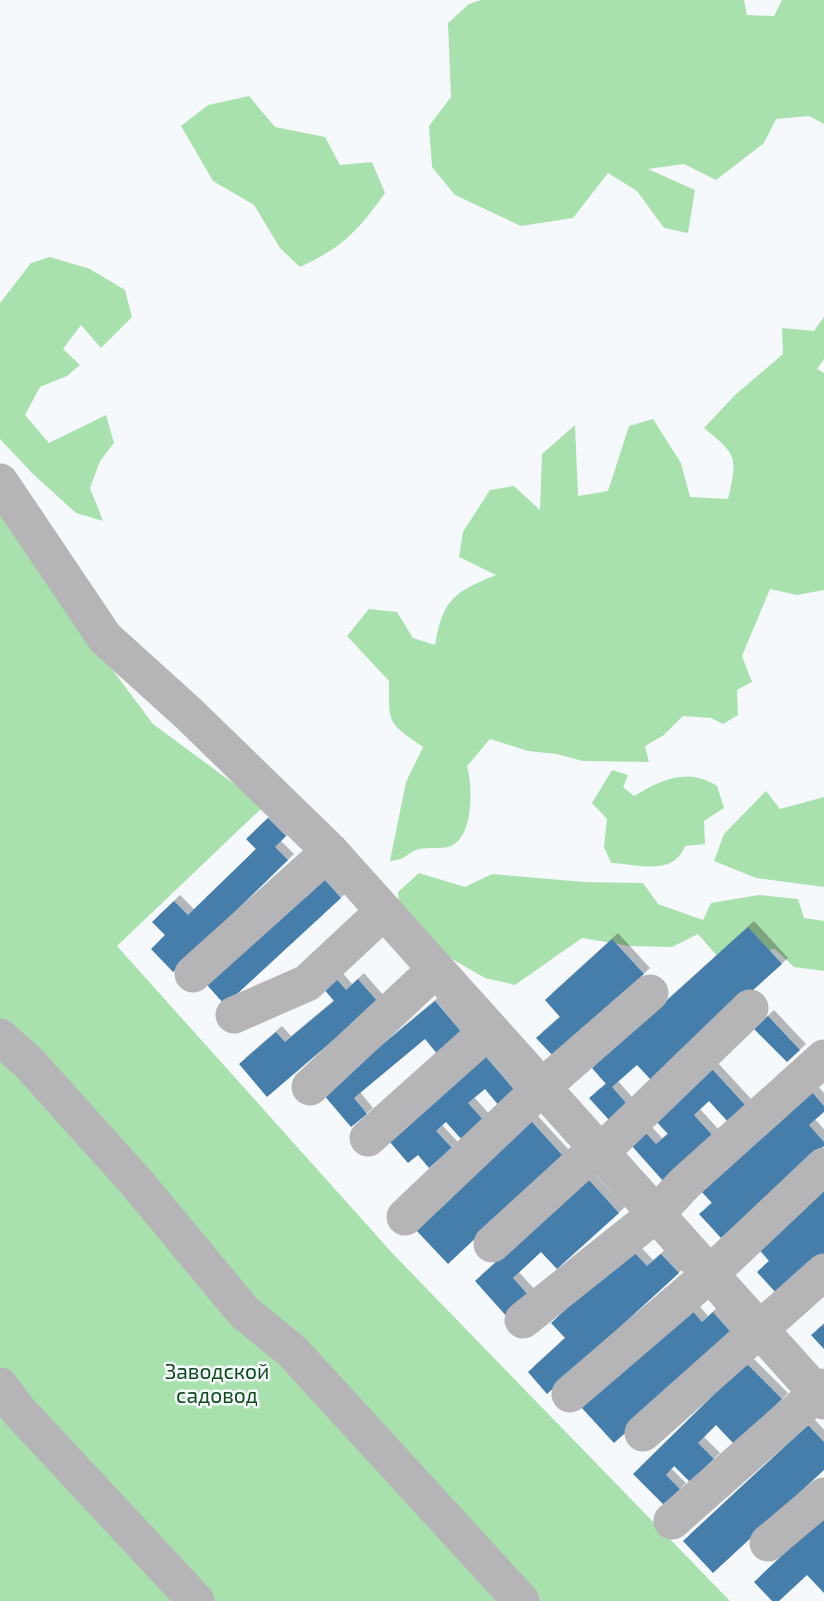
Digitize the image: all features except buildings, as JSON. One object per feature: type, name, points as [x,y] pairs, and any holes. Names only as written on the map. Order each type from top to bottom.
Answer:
[{"type":"lane","points":[[0,482],[105,638],[188,713],[331,851],[710,1274],[822,1394],[672,1521]]},
{"type":"lane","points":[[193,974],[331,851]]},
{"type":"lane","points":[[234,1015],[307,983],[384,911]]},
{"type":"lane","points":[[310,1087],[436,969]]},
{"type":"lane","points":[[405,1217],[542,1087],[650,993]]},
{"type":"lane","points":[[492,1244],[584,1160],[601,1152],[750,1008]]},
{"type":"lane","points":[[368,1138],[490,1028]]},
{"type":"lane","points":[[0,1037],[29,1063],[127,1172],[244,1312],[292,1350],[521,1601]]},
{"type":"lane","points":[[523,1320],[656,1214],[685,1183],[824,1058]]},
{"type":"lane","points":[[570,1394],[710,1274],[824,1166]]},
{"type":"lane","points":[[643,1433],[824,1272]]},
{"type":"lane","points":[[6,1406],[196,1601]]},
{"type":"lane","points":[[768,1543],[824,1496]]},
{"type":"green space","points":[[481,0],[744,0],[747,15],[774,16],[782,0],[824,0],[824,124],[809,116],[776,119],[764,143],[716,180],[684,164],[648,169],[695,190],[688,233],[664,228],[637,191],[608,173],[573,218],[521,226],[455,195],[432,167],[429,126],[451,97],[448,23],[469,4]]},
{"type":"green space","points":[[249,96],[275,127],[325,137],[340,165],[372,162],[385,193],[367,218],[348,237],[327,253],[300,267],[280,248],[254,205],[213,181],[181,126],[208,105]]},
{"type":"green space","points":[[50,257],[90,269],[125,290],[132,317],[101,348],[81,325],[63,349],[80,365],[67,376],[40,387],[25,415],[49,443],[106,415],[114,443],[100,461],[90,488],[103,521],[76,513],[0,439],[0,303],[31,263]]},
{"type":"green space","points":[[824,317],[824,359],[817,369],[824,373],[824,590],[797,595],[770,589],[742,656],[752,682],[737,690],[738,715],[723,724],[711,718],[683,716],[664,735],[645,746],[649,762],[583,761],[528,751],[490,739],[467,766],[470,812],[463,834],[457,842],[448,847],[420,849],[390,861],[406,782],[423,747],[396,727],[390,715],[389,681],[347,636],[369,609],[397,612],[413,638],[435,645],[442,617],[453,599],[460,592],[496,575],[459,557],[463,532],[490,490],[514,486],[540,510],[542,454],[575,425],[578,496],[608,491],[629,426],[653,419],[681,463],[690,497],[728,499],[734,465],[732,458],[729,451],[704,428],[735,395],[783,354],[782,328],[814,331]]},
{"type":"green space","name":"Заводской садовод","points":[[0,501],[70,613],[153,724],[264,806],[117,946],[394,1255],[730,1601],[0,1601]]},
{"type":"green space","points":[[612,770],[628,775],[623,787],[634,796],[675,778],[696,777],[717,786],[724,808],[704,821],[705,844],[685,846],[679,856],[663,865],[611,863],[604,847],[607,819],[592,803]]},
{"type":"green space","points":[[766,791],[780,809],[824,797],[824,887],[756,878],[714,861],[724,834]]},
{"type":"green space","points":[[419,873],[465,887],[492,874],[585,882],[643,883],[658,904],[703,920],[711,903],[759,895],[798,899],[804,918],[824,921],[824,971],[794,967],[775,949],[719,958],[698,934],[672,947],[630,946],[582,938],[515,985],[485,978],[431,947],[400,914],[398,892]]}]
